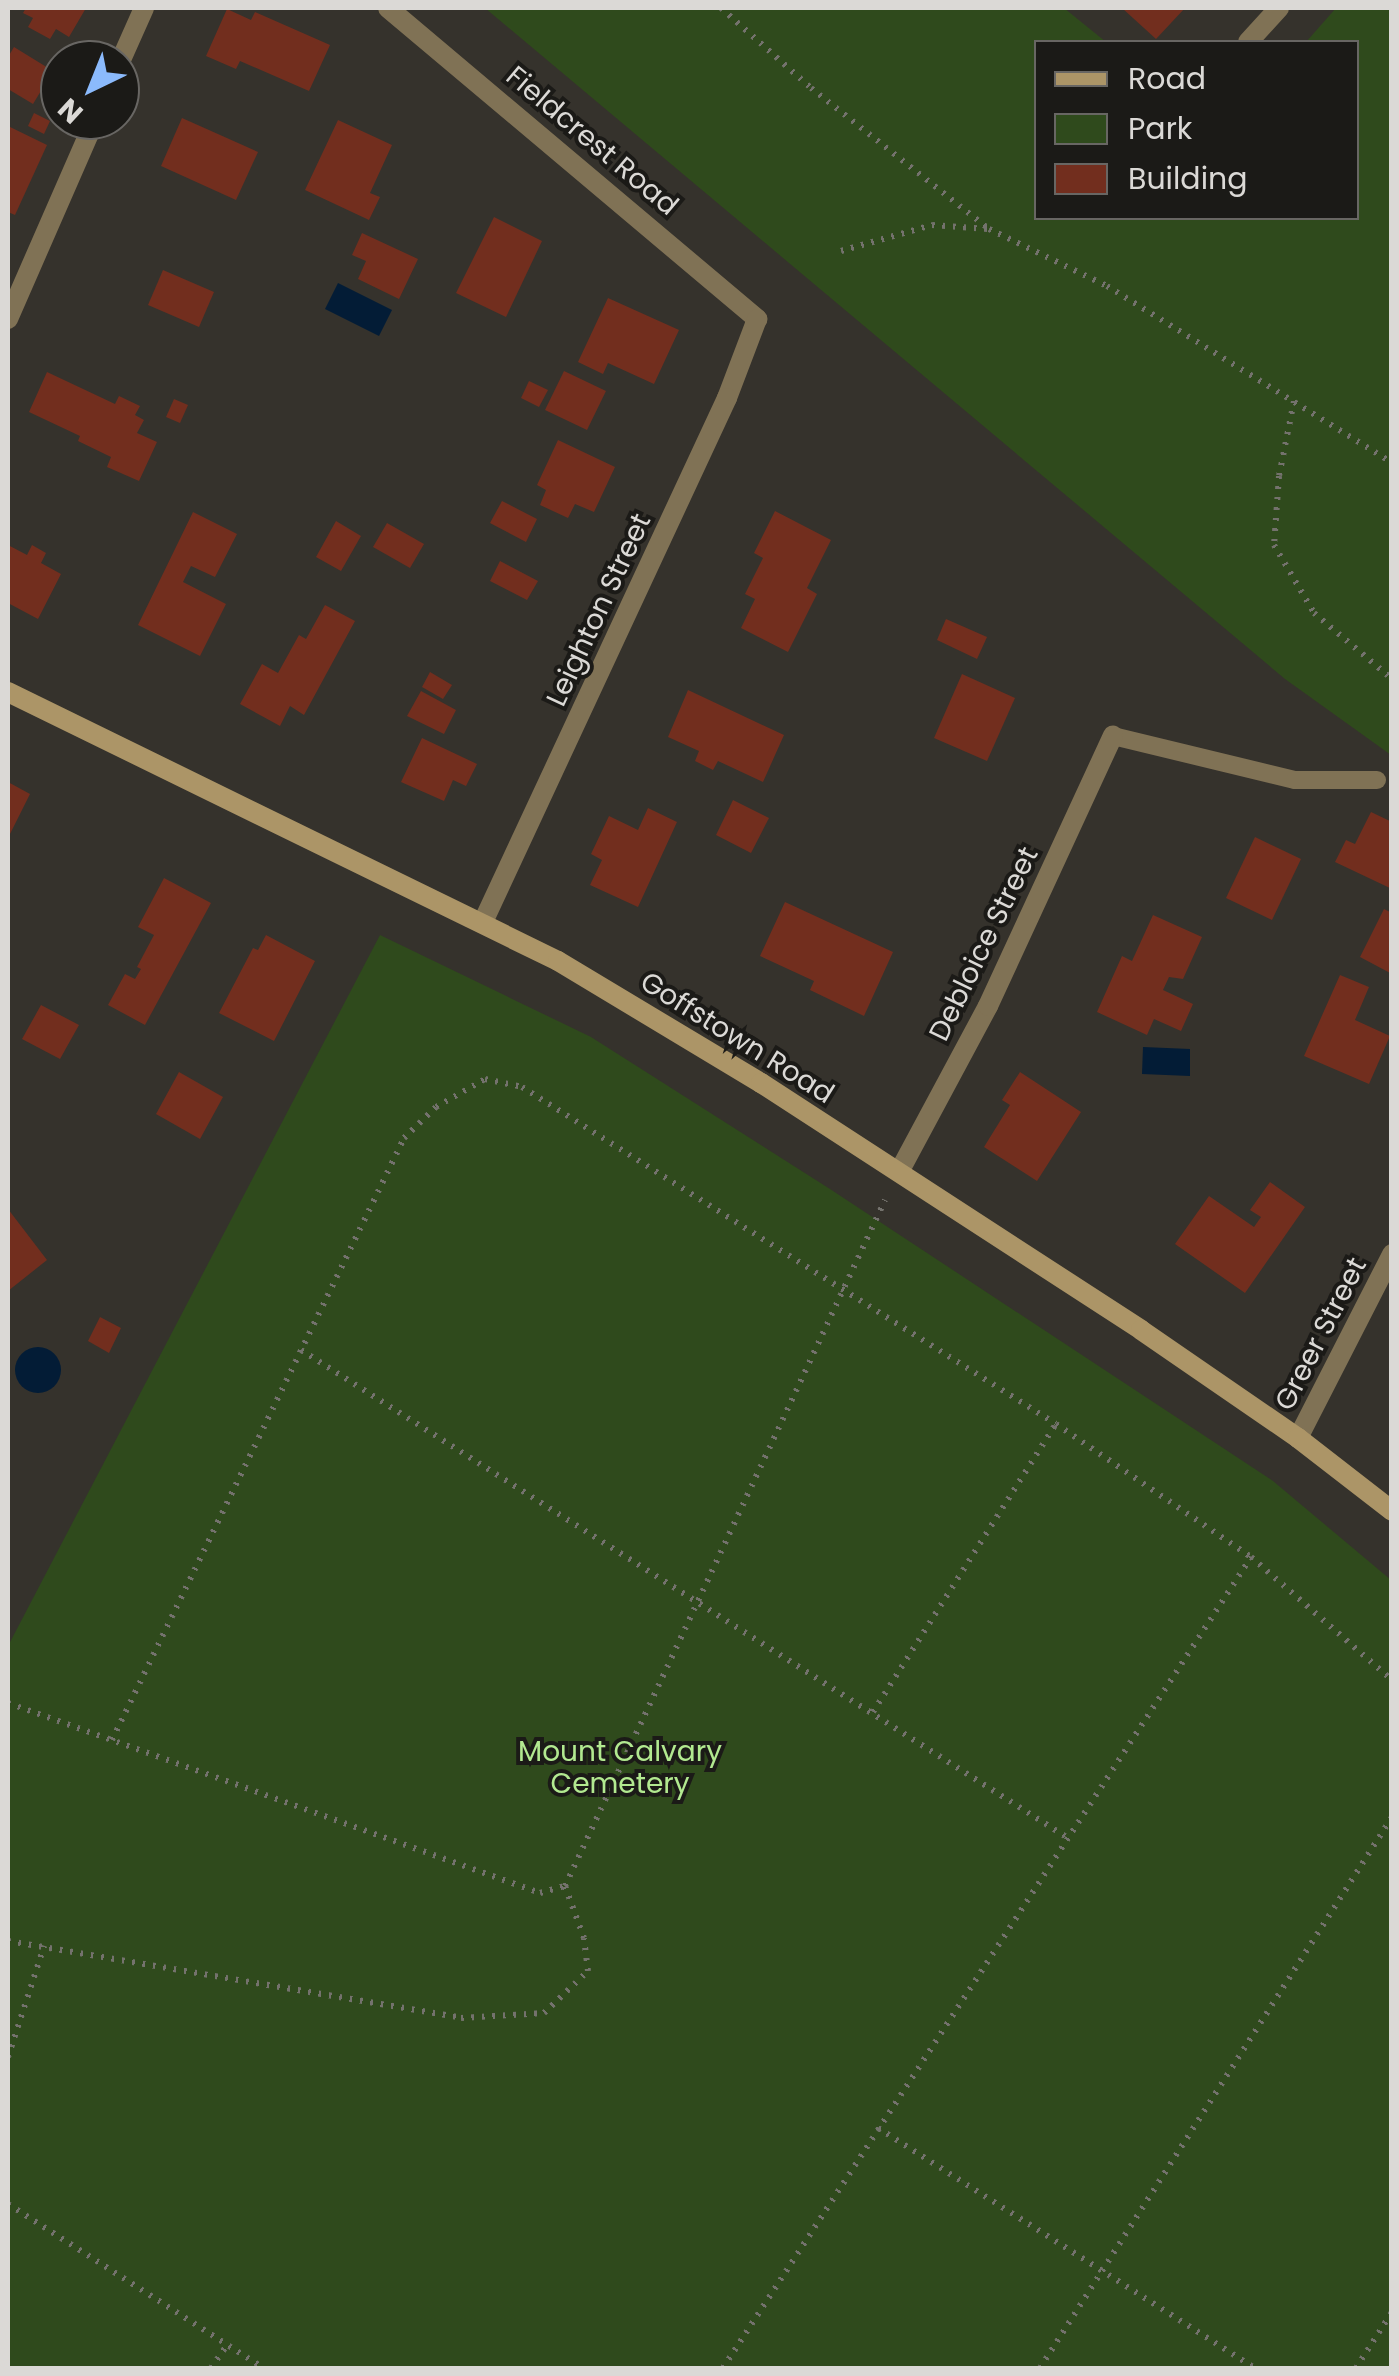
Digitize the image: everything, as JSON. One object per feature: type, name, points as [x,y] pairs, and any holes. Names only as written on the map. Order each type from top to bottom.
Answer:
[{"type":"main road","name":"Goffstown Road","points":[[8,692],[483,922],[745,1073],[1298,1438],[1392,1511]]},
{"type":"street","points":[[130,40],[144,8]]},
{"type":"street","name":"Fieldcrest Road","points":[[388,8],[758,320]]},
{"type":"street","points":[[1250,40],[1279,8]]},
{"type":"street","points":[[8,319],[86,140]]},
{"type":"street","name":"Leighton Street","points":[[483,922],[727,398],[758,320]]},
{"type":"street","name":"Debloice Street","points":[[899,1172],[988,1006],[1113,736]]},
{"type":"street","name":"Greer Street","points":[[1298,1438],[1392,1254]]},
{"type":"lane","points":[[1113,736],[1295,780],[1377,780]]},
{"type":"path","points":[[720,8],[811,88],[989,230],[1107,286],[1392,463]]},
{"type":"path","points":[[842,251],[932,225],[989,230]]},
{"type":"path","points":[[1294,401],[1279,476],[1274,545],[1314,613],[1392,679]]},
{"type":"path","points":[[112,1740],[404,1138],[436,1107],[485,1078],[522,1087],[1056,1424],[1251,1558],[1392,1680]]},
{"type":"path","points":[[8,1941],[461,2018],[544,2013],[588,1970],[584,1938],[565,1886],[899,1172]]},
{"type":"path","points":[[301,1350],[1068,1838]]},
{"type":"path","points":[[873,1712],[1056,1424]]},
{"type":"path","points":[[723,2368],[1251,1558]]},
{"type":"path","points":[[8,1703],[540,1893],[565,1886]]},
{"type":"path","points":[[1040,2368],[1392,1817]]},
{"type":"path","points":[[8,2056],[44,1946]]},
{"type":"path","points":[[878,2128],[1255,2368]]},
{"type":"path","points":[[8,2204],[263,2368]]},
{"type":"path","points":[[1356,2368],[1392,2312]]},
{"type":"path","points":[[212,2368],[227,2346]]},
{"type":"green space","points":[[485,8],[1064,8],[1104,40],[1034,40],[1034,220],[1359,220],[1359,40],[1308,40],[1336,8],[1391,8],[1391,755],[1285,679]]},
{"type":"green space","name":"Mount Calvary Cemetery","points":[[380,935],[591,1037],[830,1189],[1273,1481],[1391,1580],[1391,2368],[8,2368],[8,1646]]},
{"type":"water","points":[[338,283],[392,310],[379,336],[325,309]]},
{"type":"water","points":[[1143,1047],[1190,1049],[1190,1076],[1142,1074]]},
{"type":"water","points":[[38,1347],[55,1353],[61,1370],[55,1387],[38,1393],[21,1387],[15,1370],[21,1353]]},
{"type":"building","points":[[26,8],[86,8],[69,37],[56,29],[50,39],[28,27],[33,18],[23,13]]},
{"type":"building","points":[[1122,8],[1185,8],[1156,39]]},
{"type":"building","points":[[227,9],[251,20],[255,12],[330,45],[309,91],[240,61],[236,69],[206,56]]},
{"type":"building","points":[[14,47],[40,63],[40,92],[33,104],[8,89],[8,57]]},
{"type":"building","points":[[34,113],[40,116],[40,132],[28,126]]},
{"type":"building","points":[[182,118],[258,152],[236,200],[161,166]]},
{"type":"building","points":[[338,120],[392,145],[370,193],[380,197],[369,220],[305,190]]},
{"type":"building","points":[[8,126],[47,145],[15,215],[8,212]]},
{"type":"building","points":[[494,217],[542,241],[506,317],[456,293]]},
{"type":"building","points":[[362,233],[418,259],[399,299],[358,279],[366,261],[352,255]]},
{"type":"building","points":[[163,270],[214,292],[199,327],[148,305]]},
{"type":"building","points":[[608,298],[679,330],[654,384],[608,363],[603,374],[578,362]]},
{"type":"building","points":[[564,371],[606,391],[587,430],[545,410]]},
{"type":"building","points":[[47,372],[115,404],[119,396],[140,406],[135,415],[144,420],[137,433],[157,442],[139,481],[107,467],[111,457],[78,441],[80,436],[29,412]]},
{"type":"building","points":[[529,381],[548,390],[539,407],[521,398]]},
{"type":"building","points":[[174,399],[188,405],[180,423],[166,417]]},
{"type":"building","points":[[558,440],[615,467],[594,512],[575,504],[568,518],[540,505],[546,490],[537,485]]},
{"type":"building","points":[[502,501],[537,519],[526,542],[490,523]]},
{"type":"building","points":[[775,511],[831,540],[807,588],[817,594],[788,652],[741,628],[755,599],[745,594],[763,558],[754,553]]},
{"type":"building","points":[[193,512],[237,534],[215,577],[191,566],[183,582],[226,604],[200,656],[138,625]]},
{"type":"building","points":[[336,521],[361,536],[341,571],[316,557]]},
{"type":"building","points":[[387,523],[424,544],[410,568],[373,547]]},
{"type":"building","points":[[8,545],[27,555],[32,545],[46,553],[41,563],[61,574],[38,619],[8,603]]},
{"type":"building","points":[[500,561],[538,581],[527,600],[490,581]]},
{"type":"building","points":[[325,605],[355,621],[304,715],[290,706],[280,726],[240,704],[262,664],[278,673],[299,635],[306,639]]},
{"type":"building","points":[[946,619],[987,637],[977,659],[937,640]]},
{"type":"building","points":[[430,672],[452,685],[443,699],[422,687]]},
{"type":"building","points":[[962,674],[1015,698],[987,761],[934,738]]},
{"type":"building","points":[[688,690],[784,735],[763,782],[718,761],[713,770],[695,761],[699,751],[668,737]]},
{"type":"building","points":[[421,691],[456,710],[444,734],[407,716]]},
{"type":"building","points":[[422,738],[477,764],[466,786],[453,780],[444,801],[401,782]]},
{"type":"building","points":[[8,782],[30,794],[8,838]]},
{"type":"building","points":[[733,800],[769,818],[751,853],[716,835]]},
{"type":"building","points":[[648,808],[677,822],[638,907],[590,885],[602,860],[591,854],[609,816],[638,830]]},
{"type":"building","points":[[1371,812],[1392,822],[1392,889],[1335,862],[1346,840],[1355,844]]},
{"type":"building","points":[[1255,837],[1301,859],[1272,920],[1226,898]]},
{"type":"building","points":[[164,878],[211,903],[145,1025],[108,1005],[125,974],[135,979],[141,969],[137,967],[154,935],[138,927]]},
{"type":"building","points":[[785,902],[893,952],[864,1016],[810,990],[814,981],[760,956]]},
{"type":"building","points":[[1384,909],[1392,913],[1392,974],[1360,957]]},
{"type":"building","points":[[1153,915],[1202,937],[1183,979],[1169,977],[1163,990],[1193,1004],[1181,1031],[1154,1019],[1147,1035],[1097,1012],[1122,956],[1132,961]]},
{"type":"building","points":[[266,935],[315,961],[274,1041],[219,1013],[253,948],[258,950]]},
{"type":"building","points":[[1340,975],[1369,987],[1355,1020],[1390,1036],[1369,1084],[1304,1056]]},
{"type":"building","points":[[41,1005],[79,1025],[60,1059],[22,1039]]},
{"type":"building","points":[[179,1072],[223,1097],[200,1139],[156,1114]]},
{"type":"building","points":[[1020,1072],[1081,1112],[1037,1181],[984,1147],[1010,1105],[1002,1100]]},
{"type":"building","points":[[1270,1182],[1305,1207],[1245,1293],[1175,1244],[1209,1196],[1254,1227],[1261,1217],[1250,1210]]},
{"type":"building","points":[[8,1209],[47,1260],[8,1291]]},
{"type":"building","points":[[100,1317],[121,1328],[109,1353],[88,1341]]}]
